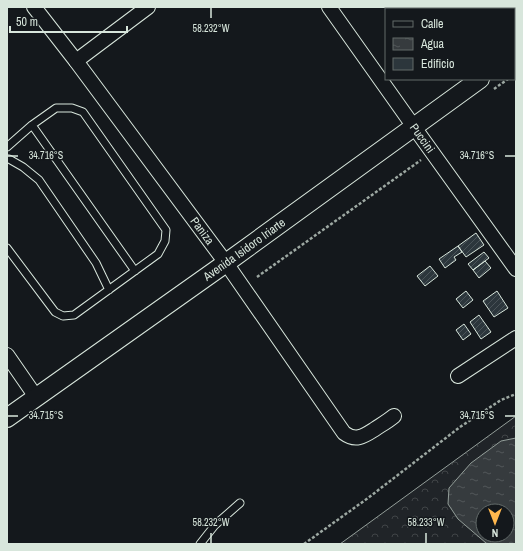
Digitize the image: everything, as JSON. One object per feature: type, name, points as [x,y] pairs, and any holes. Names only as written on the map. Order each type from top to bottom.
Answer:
[{"type":"street","name":"Paniza","points":[[34,7],[76,60],[226,262],[344,433],[356,438],[364,436],[394,416]]},
{"type":"street","points":[[76,60],[148,7]]},
{"type":"street","name":"Puccini","points":[[329,7],[516,269]]},
{"type":"street","name":"Avenida Isidoro Iriarte","points":[[7,418],[414,127],[485,86]]},
{"type":"street","points":[[458,376],[516,338]]},
{"type":"street","points":[[7,355],[36,397]]},
{"type":"lane","points":[[7,147],[32,125],[56,108],[72,108],[83,112],[166,230],[165,241],[158,254],[74,314],[63,316],[55,312],[7,248]]},
{"type":"lane","points":[[32,125],[135,271]]},
{"type":"lane","points":[[7,159],[23,167],[39,180],[96,263],[109,290]]},
{"type":"lane","points":[[200,544],[215,525],[240,503]]},
{"type":"path","points":[[485,86],[505,80]]},
{"type":"path","points":[[257,277],[432,152]]},
{"type":"path","points":[[304,544],[368,498],[460,427],[501,400],[516,394]]},
{"type":"green space","points":[[516,416],[516,544],[340,544]]},
{"type":"water","points":[[516,438],[516,544],[486,543],[515,543],[515,503],[475,503],[475,534],[458,519],[448,504],[449,488],[471,463],[501,441]]},
{"type":"building","points":[[476,233],[484,245],[466,257],[458,246]]},
{"type":"building","points":[[458,246],[462,252],[454,257],[456,260],[445,268],[439,259]]},
{"type":"building","points":[[484,252],[489,258],[473,270],[468,264]]},
{"type":"building","points":[[485,261],[491,268],[479,278],[473,270]]},
{"type":"building","points":[[430,266],[438,276],[425,286],[417,276]]},
{"type":"building","points":[[466,291],[473,300],[463,308],[456,299]]},
{"type":"building","points":[[497,291],[508,308],[494,317],[483,301]]},
{"type":"building","points":[[479,315],[491,332],[481,339],[470,322]]},
{"type":"building","points":[[464,324],[471,334],[463,340],[456,330]]}]
